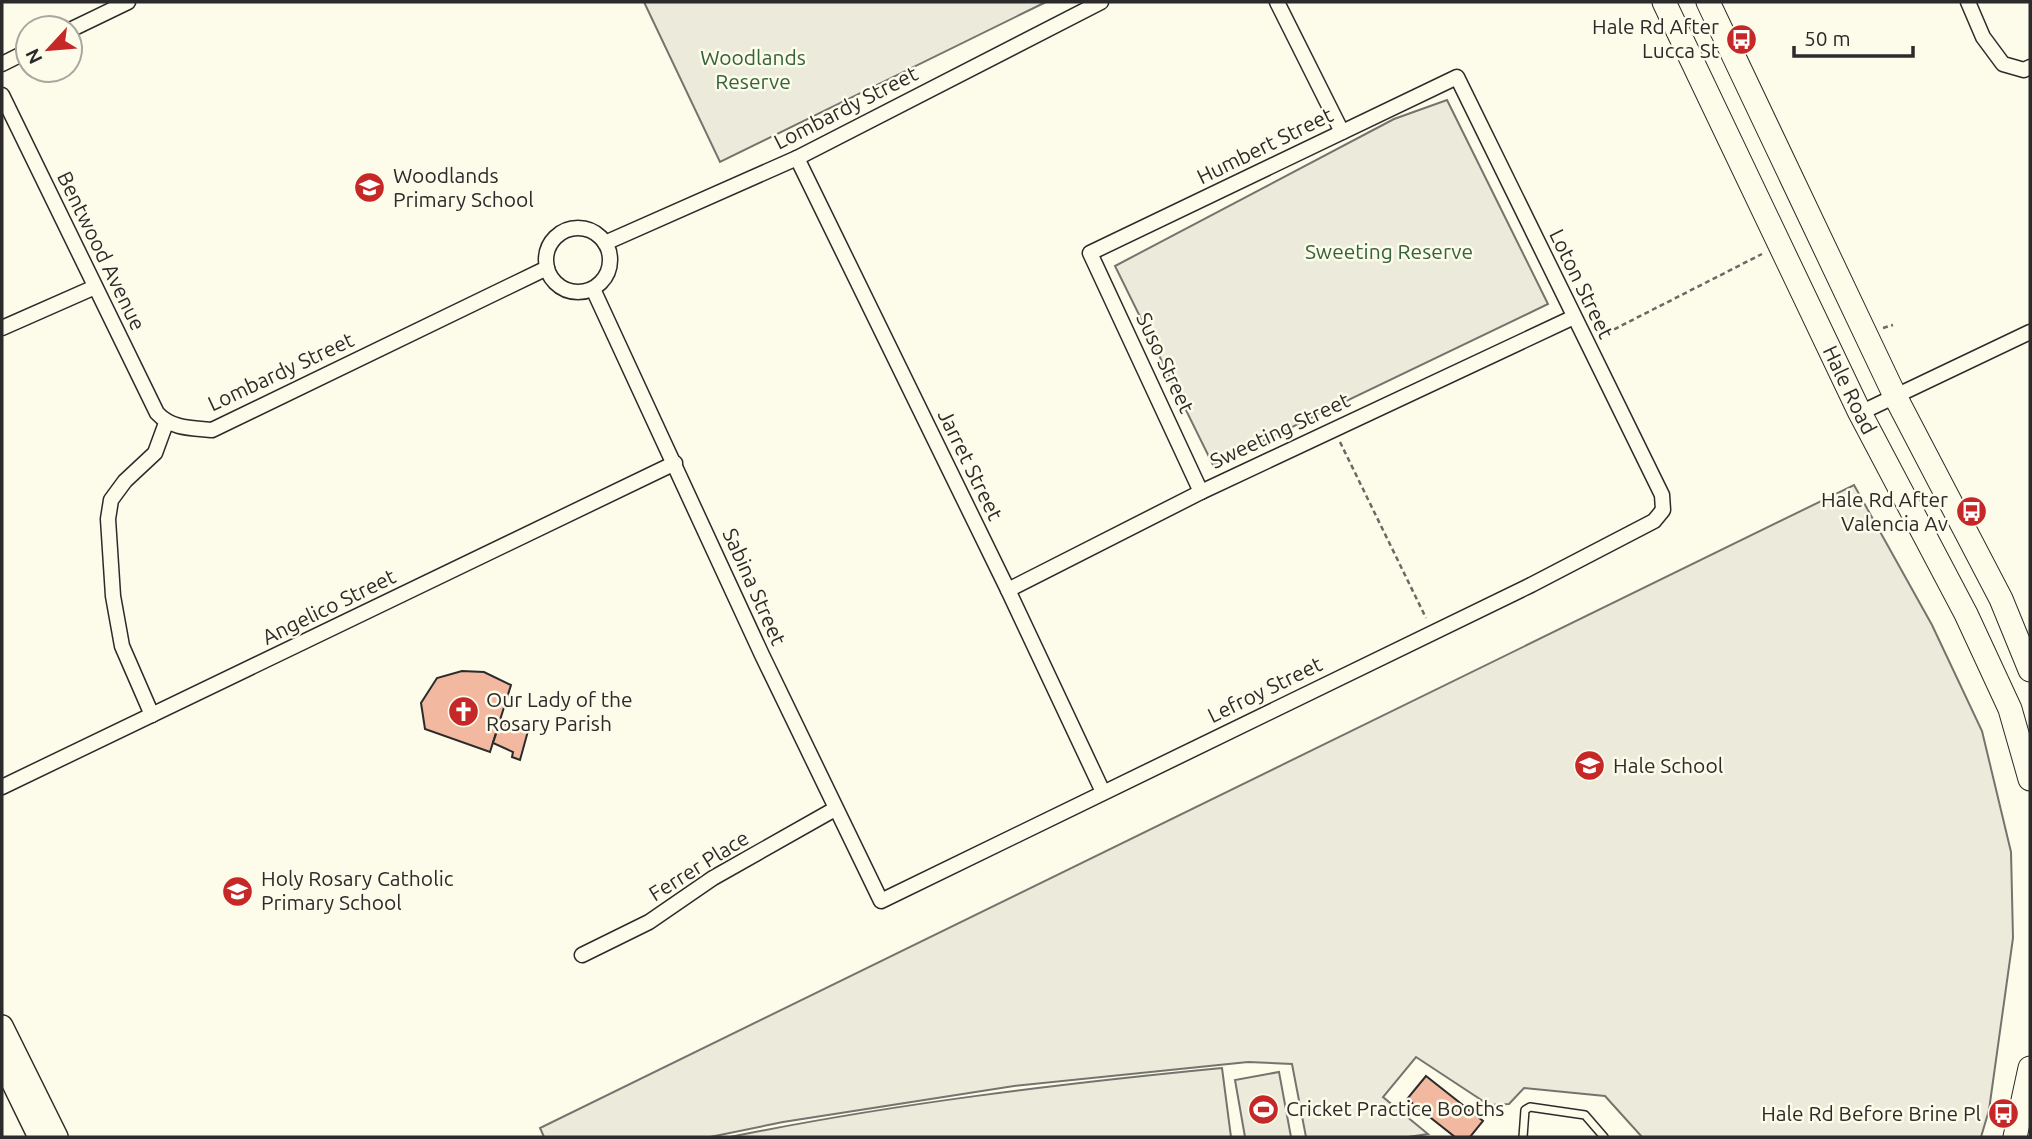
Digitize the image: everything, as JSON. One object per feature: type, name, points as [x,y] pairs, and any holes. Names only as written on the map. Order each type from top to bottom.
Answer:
[{"type":"main road","name":"Hale Road","points":[[1664,2],[1860,413],[1966,614],[2010,709],[2030,779]]},
{"type":"main road","name":"Hale Road","points":[[1708,2],[1895,396],[2001,599],[2030,670]]},
{"type":"main road","points":[[2,1026],[57,1137]]},
{"type":"main road","points":[[2,1061],[39,1137]]},
{"type":"main road","points":[[2015,1137],[2030,1068]]},
{"type":"street","points":[[84,23],[128,2]]},
{"type":"street","name":"Lombardy Street","points":[[606,243],[797,158],[1101,2]]},
{"type":"street","points":[[1277,2],[1342,132]]},
{"type":"street","points":[[1968,2],[1983,37],[2003,64],[2024,70],[2030,67]]},
{"type":"street","name":"Humbert Street","points":[[1090,253],[1457,77]]},
{"type":"street","name":"Loton Street","points":[[1457,77],[1662,495],[1663,510]]},
{"type":"street","name":"Bentwood Avenue","points":[[2,95],[157,413],[166,423]]},
{"type":"street","name":"Jarret Street","points":[[797,158],[1008,590],[1103,792]]},
{"type":"street","points":[[585,228],[593,231],[606,243],[610,253],[610,267],[606,277],[593,289],[582,292],[563,289],[554,282],[547,268],[549,246],[555,237],[564,231],[585,228]]},
{"type":"street","name":"Suso Street","points":[[1090,253],[1201,492]]},
{"type":"street","name":"Lombardy Street","points":[[166,423],[183,428],[212,429],[547,268]]},
{"type":"street","points":[[2,328],[95,287]]},
{"type":"street","name":"Sabina Street","points":[[593,289],[835,809],[881,901]]},
{"type":"street","name":"Sweeting Street","points":[[1008,590],[1201,492],[1574,317]]},
{"type":"street","points":[[1860,413],[2030,332]]},
{"type":"street","points":[[152,715],[122,646],[113,596],[108,519],[111,500],[125,481],[155,453],[166,423]]},
{"type":"street","name":"Angelico Street","points":[[2,787],[675,463]]},
{"type":"street","name":"Lefroy Street","points":[[881,901],[1531,586],[1654,521],[1663,510]]},
{"type":"street","name":"Ferrer Place","points":[[582,954],[649,922],[713,878],[835,809]]},
{"type":"lane","points":[[1522,1137],[1525,1110],[1530,1107],[1585,1115],[1604,1137]]},
{"type":"path","points":[[1587,343],[1770,250]]},
{"type":"path","points":[[1334,429],[1434,632]]},
{"type":"green space","name":"Woodlands Reserve","points":[[644,2],[1046,2],[720,162]]},
{"type":"green space","name":"Sweeting Reserve","points":[[1447,100],[1548,304],[1213,465],[1115,266],[1394,119]]},
{"type":"green space","name":"Hale School","points":[[1854,485],[1932,625],[1982,731],[2011,852],[2013,938],[1989,1110],[1981,1137],[1642,1137],[1605,1096],[1524,1088],[1509,1104],[1489,1105],[1416,1057],[1383,1097],[1428,1134],[1408,1137],[1306,1137],[1292,1064],[1248,1062],[1014,1086],[783,1122],[710,1137],[544,1137],[540,1128]]},
{"type":"green space","points":[[1222,1068],[1231,1137],[730,1137],[975,1096]]},
{"type":"green space","name":"Cricket Practice Booths","points":[[1279,1072],[1291,1137],[1245,1137],[1235,1080]]},
{"type":"building","name":"Our Lady of the Rosary Parish","points":[[462,671],[484,672],[511,685],[490,752],[425,729],[421,703],[437,678]]},
{"type":"building","points":[[500,722],[528,731],[520,760],[512,757],[513,752],[493,743]]},
{"type":"building","points":[[1426,1076],[1483,1121],[1470,1137],[1455,1137],[1407,1099]]},
{"type":"place","name":"Hale Rd After Lucca St","points":[[1742,39]]},
{"type":"place","name":"Woodlands Primary School","points":[[370,188]]},
{"type":"place","name":"Hale Rd After Valencia Av","points":[[1971,512]]},
{"type":"place","name":"Our Lady of the Rosary Parish","points":[[463,712]]},
{"type":"place","name":"Hale School","points":[[1590,766]]},
{"type":"place","name":"Holy Rosary Catholic Primary School","points":[[238,891]]},
{"type":"place","name":"Cricket Practice Booths","points":[[1263,1109]]},
{"type":"place","name":"Hale Rd Before Brine Pl","points":[[2004,1114]]}]
